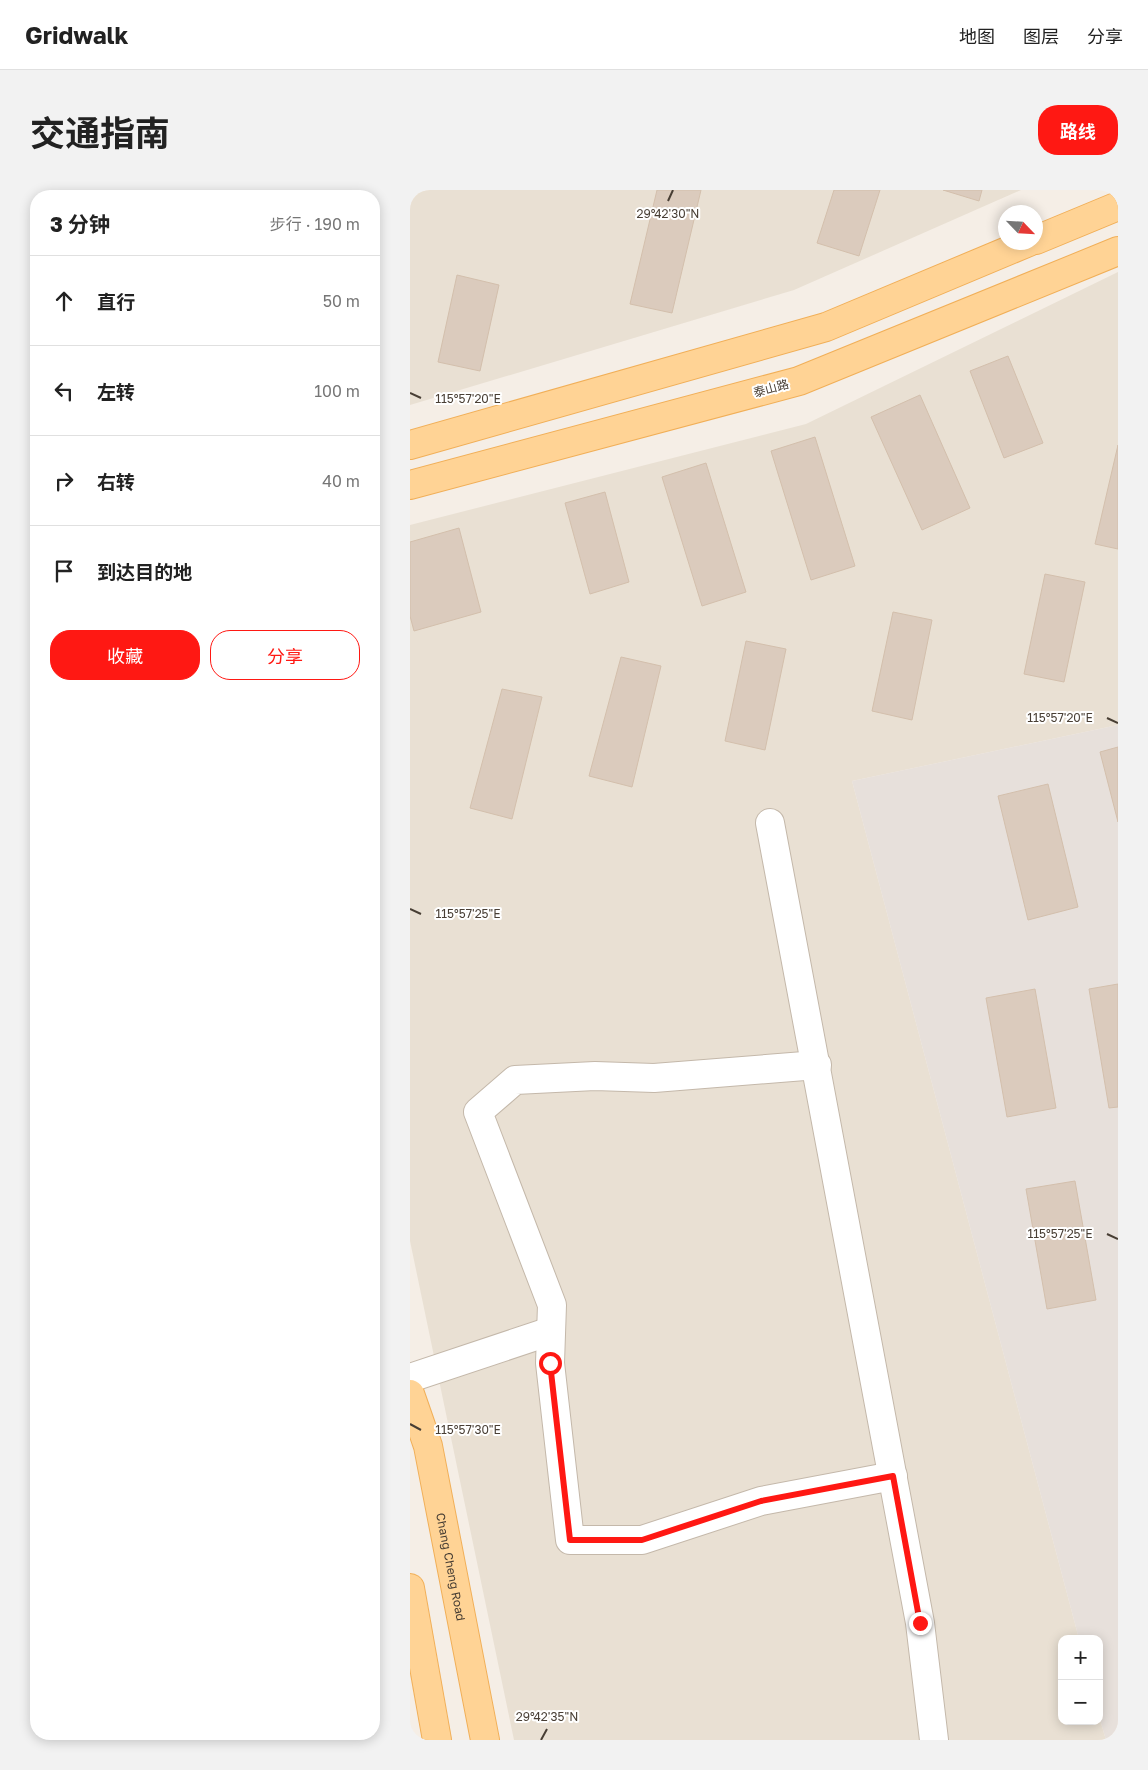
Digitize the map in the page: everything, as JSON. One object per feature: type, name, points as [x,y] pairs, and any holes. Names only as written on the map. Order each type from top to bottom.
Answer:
[{"type":"main road","points":[[1043,237],[1118,206]]},
{"type":"main road","points":[[410,445],[826,327],[1010,250]]},
{"type":"main road","name":"泰山路","points":[[410,485],[799,381],[1118,251]]},
{"type":"main road","name":"Chang Cheng Road","points":[[410,1394],[428,1446],[485,1740]]},
{"type":"main road","points":[[410,1588],[437,1740]]},
{"type":"street","points":[[770,823],[817,1065],[920,1623],[934,1740]]},
{"type":"street","points":[[817,1065],[654,1078],[595,1076],[516,1080],[478,1112],[552,1305],[550,1363],[570,1540],[642,1540],[761,1501],[893,1476]]},
{"type":"street","points":[[410,1378],[551,1331]]},
{"type":"shaded area","points":[[410,190],[1021,190],[794,290],[410,405]]},
{"type":"shaded area","points":[[1118,272],[1118,725],[852,781],[1078,1635],[1058,1635],[1058,1725],[1102,1725],[1106,1740],[514,1740],[410,1241],[410,525],[806,424]]},
{"type":"shaded area","points":[[1118,725],[1118,1740],[1106,1740],[1102,1725],[1103,1635],[1078,1635],[852,781]]},
{"type":"building","points":[[657,190],[701,190],[672,313],[630,304]]},
{"type":"building","points":[[834,190],[880,190],[859,256],[817,243]]},
{"type":"building","points":[[943,190],[982,190],[979,201]]},
{"type":"building","points":[[457,275],[499,285],[480,371],[438,362]]},
{"type":"building","points":[[1008,356],[1043,443],[1004,458],[970,371]]},
{"type":"building","points":[[920,395],[970,508],[922,530],[871,417]]},
{"type":"building","points":[[815,437],[855,566],[811,580],[771,451]]},
{"type":"building","points":[[1118,445],[1118,549],[1095,544]]},
{"type":"building","points":[[706,463],[746,592],[702,606],[662,477]]},
{"type":"building","points":[[605,492],[629,582],[590,594],[565,503]]},
{"type":"building","points":[[459,528],[481,612],[414,631],[410,616],[410,542]]},
{"type":"building","points":[[1045,574],[1085,582],[1064,682],[1024,674]]},
{"type":"building","points":[[893,612],[932,620],[912,720],[872,711]]},
{"type":"building","points":[[746,641],[786,649],[765,750],[725,741]]},
{"type":"building","points":[[621,657],[661,666],[632,787],[589,776]]},
{"type":"building","points":[[502,689],[542,697],[512,819],[470,808]]},
{"type":"building","points":[[1118,747],[1118,822],[1100,752]]},
{"type":"building","points":[[1048,784],[1078,907],[1028,920],[998,796]]},
{"type":"building","points":[[1118,984],[1118,1107],[1109,1108],[1089,989]]},
{"type":"building","points":[[1035,989],[1056,1108],[1007,1117],[986,998]]},
{"type":"building","points":[[1075,1181],[1096,1300],[1047,1309],[1026,1189]]},
{"type":"route","points":[[550,1363],[570,1540],[642,1540],[761,1501],[893,1476],[920,1623]]}]
